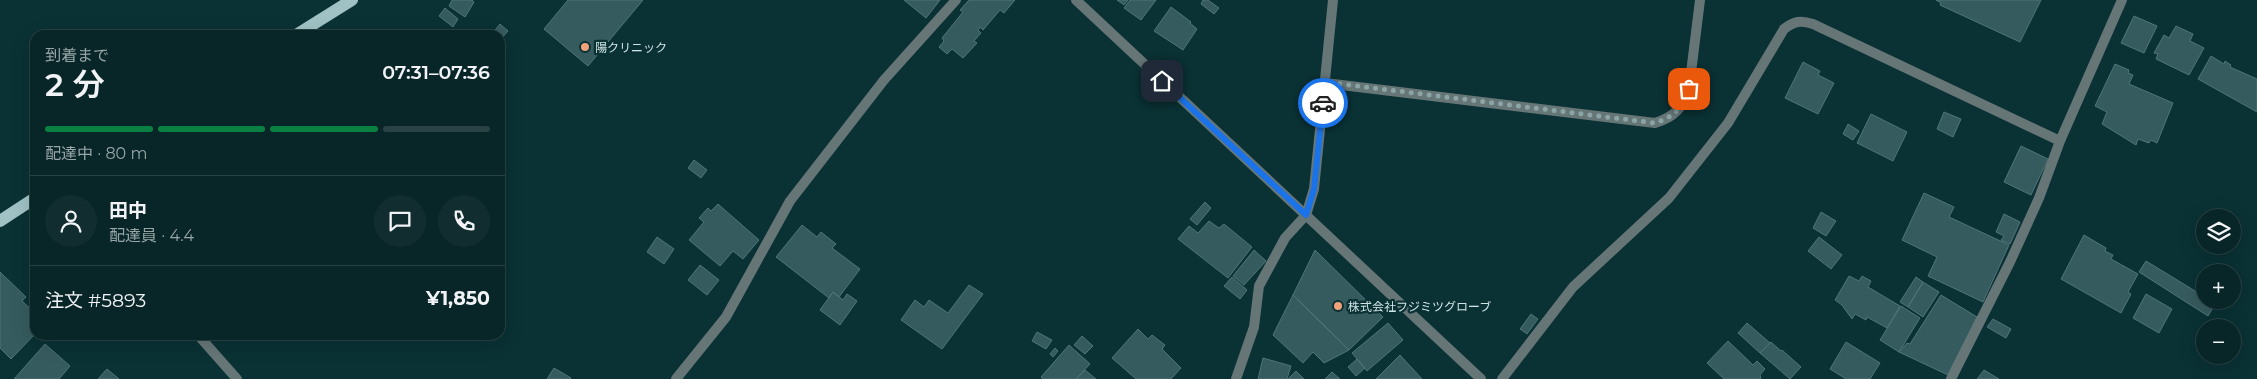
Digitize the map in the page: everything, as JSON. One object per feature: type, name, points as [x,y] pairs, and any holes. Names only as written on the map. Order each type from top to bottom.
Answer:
[{"type":"main road","points":[[304,30],[352,0]]},
{"type":"main road","points":[[0,221],[30,201]]},
{"type":"street","points":[[676,379],[726,317],[790,201],[884,80],[956,0]]},
{"type":"street","points":[[1076,0],[1481,379]]},
{"type":"street","points":[[1236,379],[1254,327],[1260,286],[1285,238],[1306,215],[1314,189],[1333,0]]},
{"type":"street","points":[[1325,82],[1655,123],[1667,119],[1678,112],[1685,101],[1689,89],[1700,0]]},
{"type":"street","points":[[1952,379],[2010,262],[2039,198],[2060,141],[2122,0]]},
{"type":"street","points":[[1502,379],[1573,287],[1668,198],[1728,123],[1784,29],[1790,24],[1798,21],[1813,24],[2060,141]]},
{"type":"street","points":[[202,340],[237,379]]},
{"type":"building","points":[[452,0],[472,0],[474,2],[465,17],[449,6]]},
{"type":"building","name":"陽クリニック","points":[[568,0],[643,0],[588,66],[544,29]]},
{"type":"building","points":[[904,0],[940,0],[926,18]]},
{"type":"building","points":[[969,0],[1015,0],[1004,13],[1000,10],[983,30],[980,27],[978,30],[981,33],[974,41],[977,43],[963,58],[952,49],[947,54],[939,47],[944,41],[942,38],[963,12],[960,10]]},
{"type":"building","points":[[1117,0],[1128,0],[1124,5]]},
{"type":"building","points":[[1130,0],[1156,0],[1141,20],[1124,8]]},
{"type":"building","points":[[1203,0],[1208,0],[1219,8],[1214,14],[1201,4]]},
{"type":"building","points":[[1936,0],[2041,0],[2020,42],[1940,5],[1941,3]]},
{"type":"building","points":[[1171,7],[1197,29],[1183,50],[1154,31]]},
{"type":"building","points":[[445,8],[458,19],[453,27],[439,16]]},
{"type":"building","points":[[2134,16],[2157,26],[2144,53],[2121,43]]},
{"type":"building","points":[[500,24],[508,31],[505,34],[505,30],[495,30]]},
{"type":"building","points":[[2176,26],[2193,34],[2190,41],[2204,48],[2189,75],[2156,59],[2158,54],[2154,53],[2164,35],[2169,38]]},
{"type":"building","points":[[2211,56],[2224,64],[2225,61],[2231,65],[2230,67],[2257,79],[2257,112],[2198,79]]},
{"type":"building","points":[[1803,62],[1820,71],[1818,75],[1834,83],[1818,114],[1785,98]]},
{"type":"building","points":[[2115,64],[2129,70],[2128,73],[2133,75],[2129,84],[2173,103],[2157,143],[2151,140],[2149,143],[2138,139],[2136,145],[2102,124],[2107,112],[2095,106]]},
{"type":"building","points":[[1944,112],[1961,119],[1953,137],[1937,129]]},
{"type":"building","points":[[1871,114],[1907,132],[1893,161],[1857,143]]},
{"type":"building","points":[[1848,124],[1859,131],[1853,140],[1843,134]]},
{"type":"building","points":[[2021,146],[2048,159],[2031,195],[2004,182]]},
{"type":"building","points":[[694,160],[707,170],[701,178],[688,168]]},
{"type":"building","points":[[1924,193],[1954,207],[1949,217],[2009,245],[1983,302],[1928,276],[1937,257],[1902,240]]},
{"type":"building","points":[[1205,202],[1211,208],[1197,225],[1190,219]]},
{"type":"building","points":[[718,204],[759,240],[743,259],[733,251],[720,266],[689,240],[704,222],[699,218],[708,208],[711,211]]},
{"type":"building","points":[[1821,212],[1836,221],[1826,236],[1813,228]]},
{"type":"building","points":[[2004,214],[2020,222],[2010,244],[2001,240],[2004,236],[1996,232]]},
{"type":"building","points":[[1209,221],[1219,228],[1224,224],[1252,247],[1228,278],[1178,239],[1189,226],[1198,233]]},
{"type":"building","points":[[802,225],[817,237],[821,232],[836,244],[832,248],[860,269],[839,297],[833,292],[829,298],[776,257]]},
{"type":"building","points":[[2084,235],[2106,248],[2105,251],[2113,255],[2111,259],[2138,274],[2128,292],[2131,294],[2121,313],[2061,279]]},
{"type":"building","points":[[657,237],[674,249],[664,264],[647,252]]},
{"type":"building","points":[[1819,237],[1842,255],[1831,269],[1808,251]]},
{"type":"building","points":[[1254,250],[1266,261],[1244,285],[1233,276]]},
{"type":"building","name":"株式会社フジミツグローブ","points":[[1315,250],[1383,317],[1349,350],[1293,295]]},
{"type":"building","points":[[2146,261],[2196,292],[2196,308],[2139,272]]},
{"type":"building","points":[[700,265],[719,280],[707,295],[688,280]]},
{"type":"building","points":[[0,272],[26,297],[22,301],[30,308],[30,339],[11,359],[0,348]]},
{"type":"building","points":[[1849,276],[1859,281],[1862,276],[1871,281],[1868,287],[1900,306],[1887,328],[1867,317],[1866,320],[1855,314],[1852,319],[1842,305],[1835,300]]},
{"type":"building","points":[[1232,277],[1247,290],[1240,299],[1224,286]]},
{"type":"building","points":[[1916,277],[1923,282],[1908,307],[1900,302]]},
{"type":"building","points":[[1923,282],[1939,292],[1923,317],[1908,307]]},
{"type":"building","points":[[969,285],[983,294],[942,349],[901,320],[915,300],[924,307],[929,300],[948,313]]},
{"type":"building","points":[[833,292],[843,300],[847,294],[857,301],[840,325],[820,310]]},
{"type":"building","points":[[2146,294],[2172,309],[2159,333],[2133,318]]},
{"type":"building","points":[[1293,295],[1349,350],[1324,363],[1313,352],[1303,363],[1273,335]]},
{"type":"building","points":[[1941,295],[1977,317],[1948,375],[1899,352],[1907,343],[1910,344]]},
{"type":"building","points":[[1901,306],[1920,318],[1899,352],[1880,340]]},
{"type":"building","points":[[2197,309],[2212,309],[2208,316]]},
{"type":"building","points":[[1531,314],[1538,319],[1527,334],[1520,329]]},
{"type":"building","points":[[1993,319],[2011,329],[2006,338],[1987,327]]},
{"type":"building","points":[[1388,323],[1403,340],[1367,371],[1352,353]]},
{"type":"building","points":[[1747,323],[1770,343],[1760,353],[1738,333]]},
{"type":"building","points":[[1138,329],[1148,339],[1152,335],[1165,345],[1162,349],[1181,368],[1171,379],[1136,379],[1112,358]]},
{"type":"building","points":[[1037,332],[1052,340],[1046,349],[1032,341]]},
{"type":"building","points":[[1082,336],[1093,346],[1085,354],[1074,345]]},
{"type":"building","points":[[1728,341],[1753,365],[1757,361],[1765,369],[1760,375],[1761,379],[1724,379],[1707,363]]},
{"type":"building","points":[[1771,342],[1801,367],[1790,379],[1760,353]]},
{"type":"building","points":[[1846,342],[1880,363],[1870,379],[1846,379],[1830,369]]},
{"type":"building","points":[[45,344],[70,366],[59,379],[14,379]]},
{"type":"building","points":[[1069,345],[1090,364],[1076,379],[1043,379],[1041,377]]},
{"type":"building","points":[[1055,348],[1058,351],[1053,357],[1050,354]]},
{"type":"building","points":[[1400,355],[1422,379],[1376,379]]},
{"type":"building","points":[[1263,358],[1291,366],[1287,379],[1258,379]]},
{"type":"building","points":[[1357,359],[1365,368],[1356,376],[1348,367]]},
{"type":"building","points":[[554,368],[571,378],[547,379]]},
{"type":"building","points":[[107,369],[119,379],[98,379]]},
{"type":"building","points":[[1085,370],[1096,379],[1076,379]]},
{"type":"building","points":[[1984,370],[1999,379],[1977,379]]},
{"type":"building","points":[[1296,371],[1304,379],[1288,379]]},
{"type":"building","points":[[1332,372],[1340,379],[1325,379]]},
{"type":"way so far","points":[[1323,103],[1325,82],[1655,123],[1667,119],[1678,112],[1685,101],[1689,89]]},
{"type":"place","name":"陽クリニック","points":[[585,47]]},
{"type":"place","name":"株式会社フジミツグローブ","points":[[1338,306]]},
{"type":"route","points":[[1162,81],[1306,215],[1314,189],[1323,103]]}]
